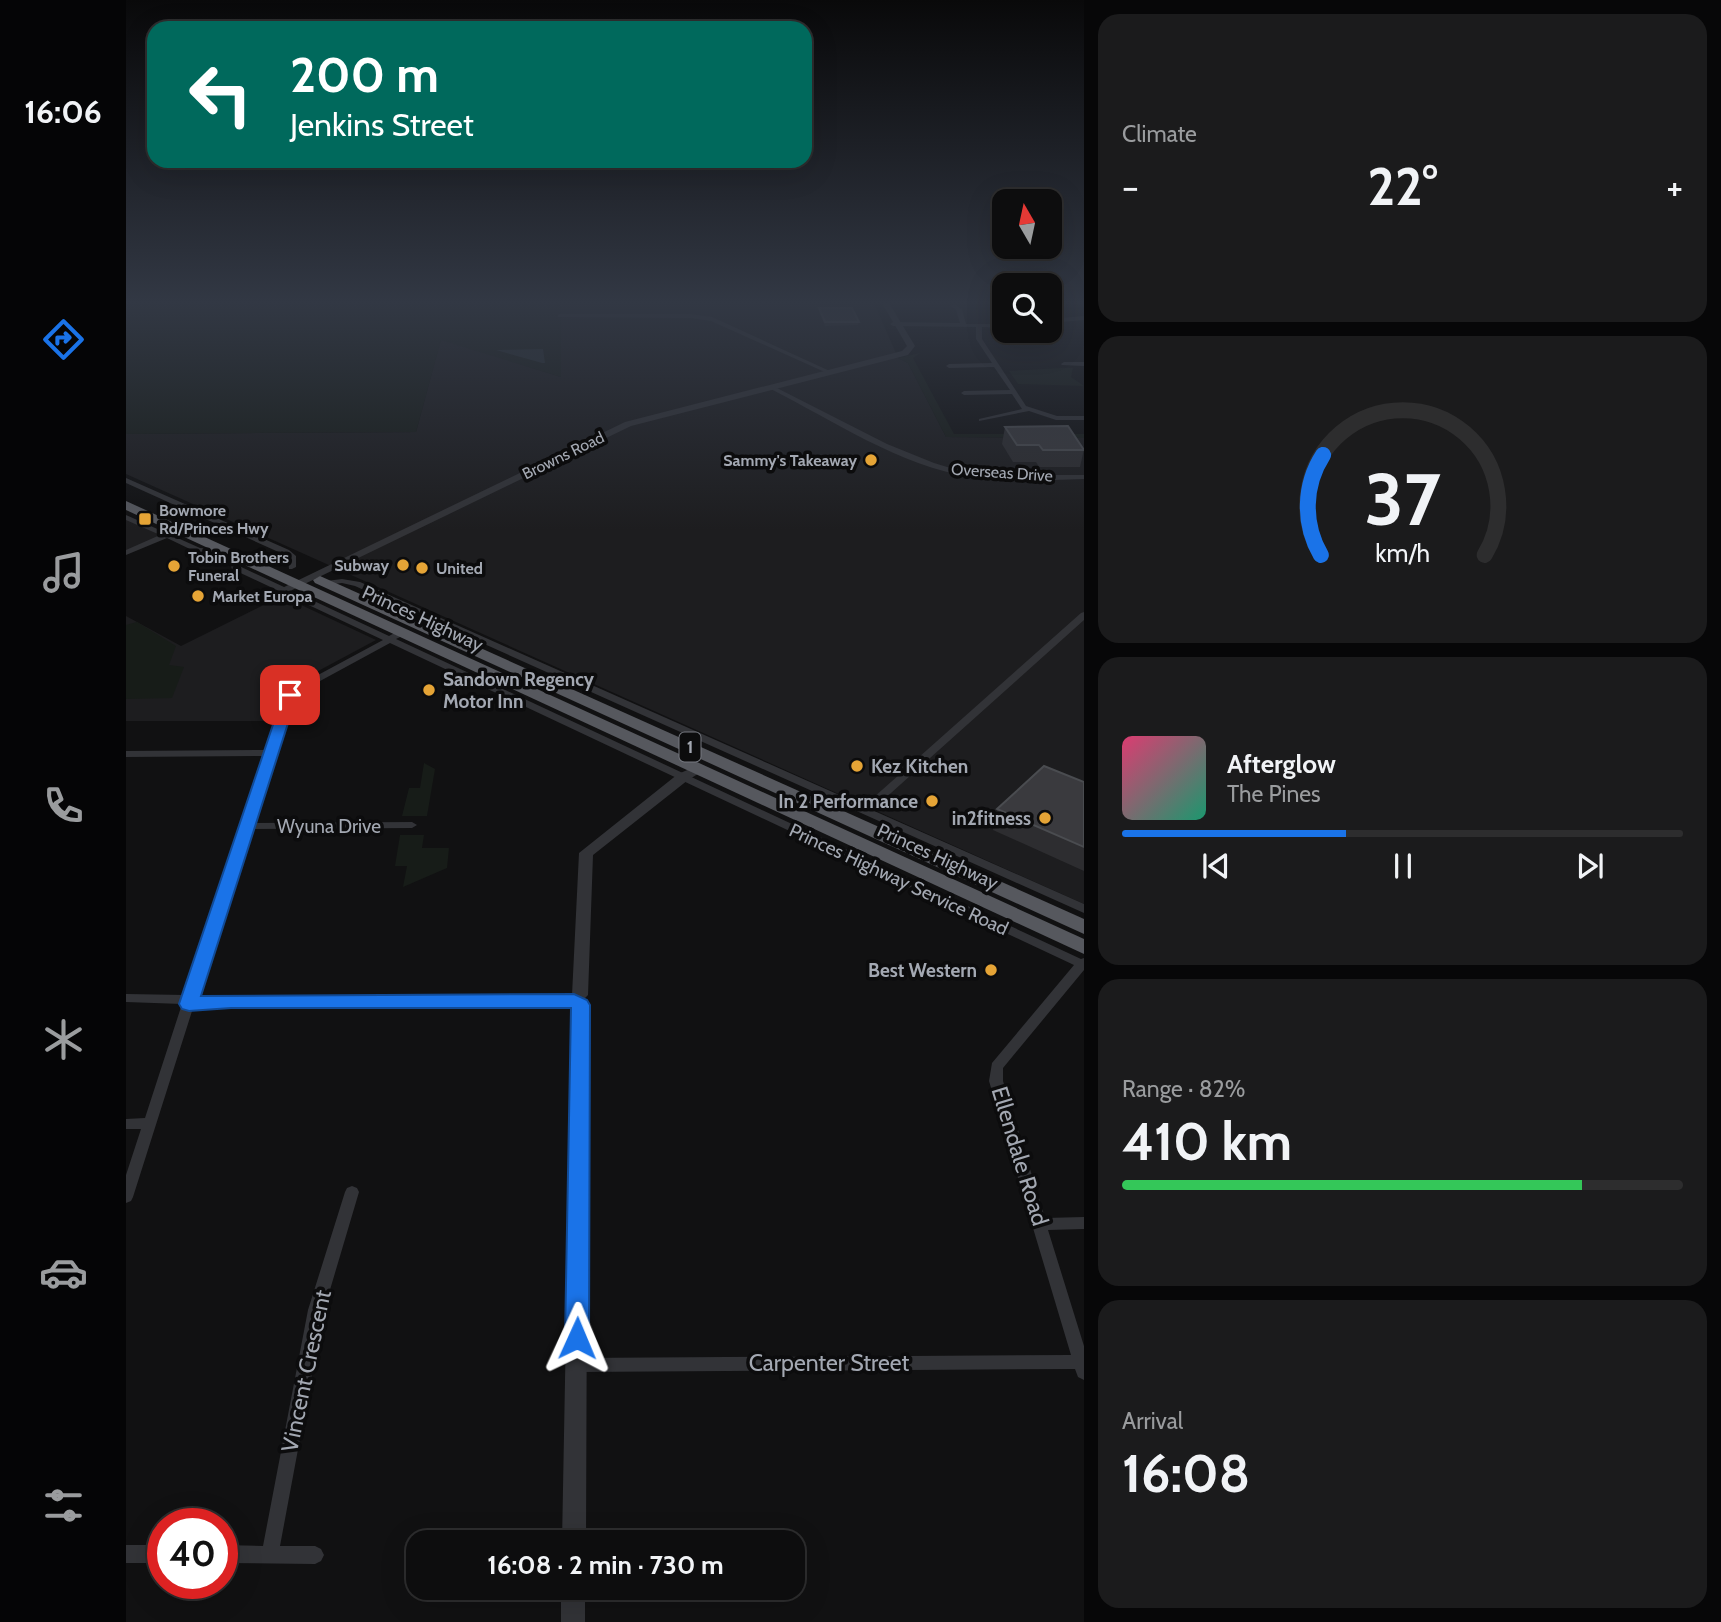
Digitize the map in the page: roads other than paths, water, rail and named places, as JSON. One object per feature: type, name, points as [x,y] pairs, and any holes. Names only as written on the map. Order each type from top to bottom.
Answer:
[{"type":"highway","name":"Princes Highway","points":[[126,492],[197,530],[231,552],[595,704],[1084,927]]},
{"type":"highway","name":"Princes Highway","points":[[126,505],[181,530],[212,530],[396,636],[687,768],[1081,956]]},
{"type":"highway","points":[[595,704],[628,726],[699,761],[687,768]]},
{"type":"street","name":"Browns Road","points":[[302,580],[628,424],[803,379]]},
{"type":"street","points":[[1005,379],[1029,410]]},
{"type":"street","name":"Overseas Drive","points":[[771,387],[920,461],[959,472],[1018,477],[1084,477]]},
{"type":"street","points":[[964,393],[1014,392]]},
{"type":"street","points":[[981,420],[1029,410],[1056,418],[1084,418]]},
{"type":"street","points":[[126,480],[286,552],[292,556],[302,580],[357,584],[1084,909]]},
{"type":"street","points":[[126,517],[202,551],[231,552]]},
{"type":"street","points":[[126,553],[181,530]]},
{"type":"street","points":[[865,811],[1084,615]]},
{"type":"street","points":[[126,1197],[290,695],[396,636]]},
{"type":"street","points":[[126,754],[270,753]]},
{"type":"street","points":[[574,1530],[578,1000],[586,853],[687,768]]},
{"type":"street","name":"Princes Highway Service Road","points":[[687,768],[1081,956]]},
{"type":"street","name":"Wyuna Drive","points":[[246,826],[412,825]]},
{"type":"street","name":"Ellendale Road","points":[[1081,956],[997,1067],[996,1081],[1082,1367]]},
{"type":"street","points":[[126,998],[231,1001],[578,1000]]},
{"type":"street","points":[[126,1124],[150,1123]]},
{"type":"street","name":"Vincent Crescent","points":[[270,1553],[316,1310],[352,1192]]},
{"type":"street","points":[[1041,1224],[1084,1223]]},
{"type":"street","name":"Carpenter Street","points":[[577,1365],[1082,1367]]},
{"type":"street","points":[[126,1554],[147,1554]]},
{"type":"street","points":[[238,1554],[315,1555]]},
{"type":"street","points":[[573,1600],[573,1622]]},
{"type":"place","name":"Sammy's Takeaway","points":[[871,460]]},
{"type":"place","name":"Bowmore Rd/Princes Hwy","points":[[145,519]]},
{"type":"place","name":"Subway","points":[[403,565]]},
{"type":"place","name":"Tobin Brothers Funeral","points":[[174,566]]},
{"type":"place","name":"United","points":[[422,568]]},
{"type":"place","name":"Market Europa","points":[[198,596]]},
{"type":"place","name":"Sandown Regency Motor Inn","points":[[429,690]]},
{"type":"place","name":"Kez Kitchen","points":[[857,766]]},
{"type":"place","name":"In 2 Performance","points":[[932,801]]},
{"type":"place","name":"in2fitness","points":[[1045,818]]},
{"type":"place","name":"Best Western","points":[[991,970]]}]
